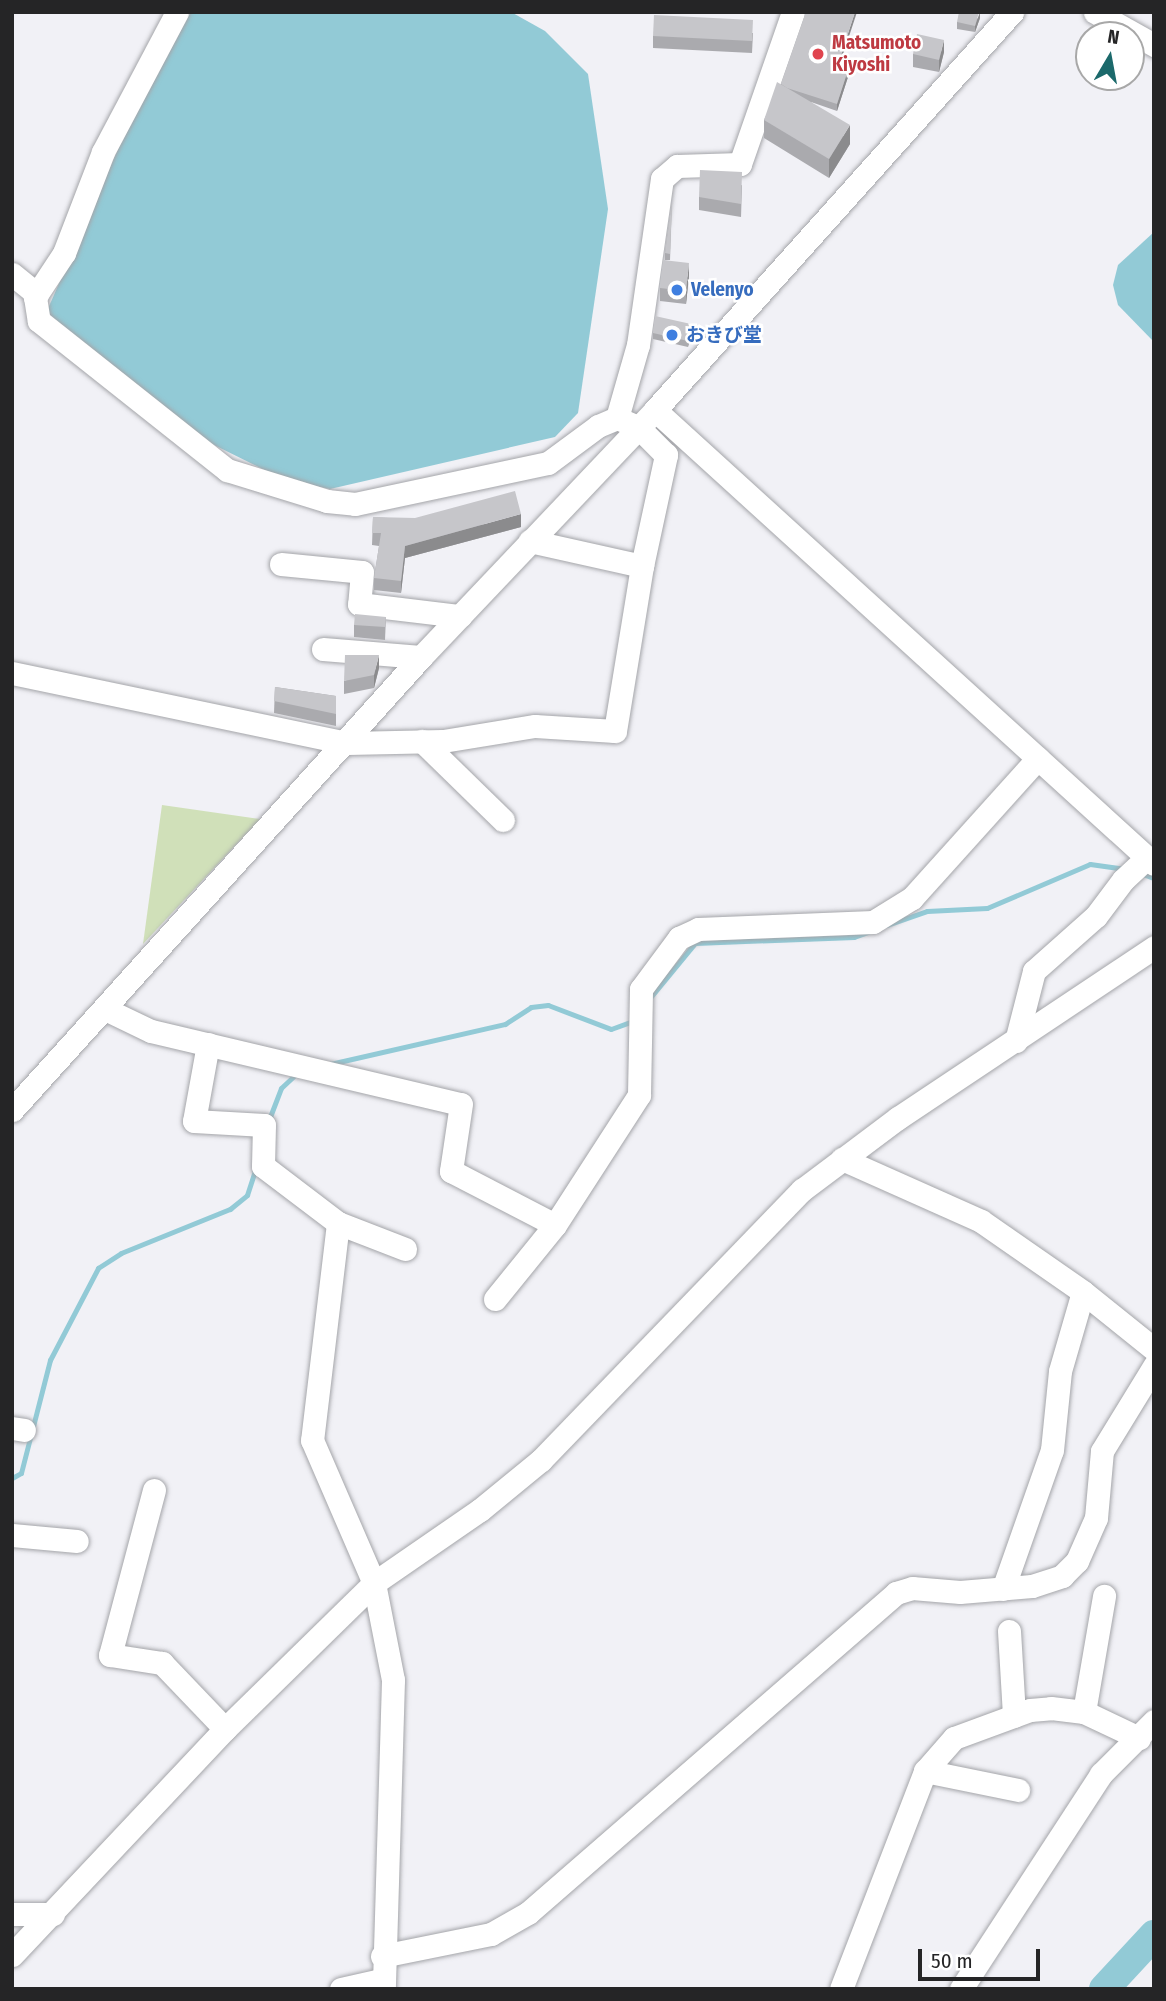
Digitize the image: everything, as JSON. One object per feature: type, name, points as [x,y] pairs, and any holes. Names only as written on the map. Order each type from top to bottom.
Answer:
[{"type":"street","points":[[177,12],[103,152],[64,253],[37,294],[39,321],[228,470],[327,501],[355,504],[548,463],[598,426],[628,422],[655,410],[1012,12]]},
{"type":"street","points":[[12,1110],[347,743],[421,657],[530,541],[628,422],[662,179],[677,166],[740,164],[793,12]]},
{"type":"street","points":[[1095,12],[1154,45]]},
{"type":"street","points":[[12,274],[37,294]]},
{"type":"street","points":[[655,410],[1150,861],[1123,880],[1096,916],[1034,971],[1016,1041]]},
{"type":"street","points":[[12,673],[347,743],[422,741],[535,726],[614,732],[642,566],[666,455],[628,422]]},
{"type":"street","points":[[530,541],[642,566]]},
{"type":"street","points":[[281,564],[362,572],[359,604],[460,616]]},
{"type":"street","points":[[323,649],[421,657]]},
{"type":"street","points":[[422,741],[503,820]]},
{"type":"street","points":[[495,1299],[555,1225],[639,1095],[641,989],[679,938],[698,929],[873,922],[912,898],[1038,758]]},
{"type":"street","points":[[12,1955],[225,1729],[374,1583],[480,1510],[541,1460],[802,1190],[842,1159],[1154,947]]},
{"type":"street","points":[[105,1009],[151,1031],[461,1104],[451,1171],[555,1225]]},
{"type":"street","points":[[208,1044],[194,1121],[264,1125],[263,1166],[338,1223],[405,1249]]},
{"type":"street","points":[[842,1159],[981,1221],[1083,1292],[1154,1349]]},
{"type":"street","points":[[338,1223],[312,1440],[374,1583],[393,1680],[383,1984],[341,1989]]},
{"type":"street","points":[[1003,1589],[1052,1450],[1060,1371],[1083,1292]]},
{"type":"street","points":[[382,1956],[491,1934],[528,1913],[896,1593],[930,1587],[960,1592],[1003,1589],[1062,1576],[1077,1561],[1096,1518],[1102,1451],[1154,1366]]},
{"type":"street","points":[[154,1490],[110,1655],[162,1663],[225,1729]]},
{"type":"street","points":[[12,1535],[77,1541]]},
{"type":"street","points":[[1084,1712],[1104,1596]]},
{"type":"street","points":[[1009,1631],[1014,1716]]},
{"type":"street","points":[[841,1989],[925,1771],[954,1738],[1014,1716],[1051,1708],[1084,1712],[1146,1729],[1101,1774],[961,1989]]},
{"type":"street","points":[[925,1771],[1018,1790]]},
{"type":"street","points":[[12,1914],[53,1914]]},
{"type":"green space","points":[[162,805],[260,819],[143,944]]},
{"type":"water","points":[[186,12],[511,12],[545,31],[588,74],[608,209],[578,413],[555,437],[330,489],[285,480],[198,437],[46,313],[160,54]]},
{"type":"water","points":[[1154,232],[1154,342],[1118,305],[1113,285],[1118,265]]},
{"type":"building","points":[[806,12],[855,12],[837,67],[848,70],[837,104],[781,84]]},
{"type":"building","points":[[959,12],[979,12],[975,26],[957,22]]},
{"type":"building","points":[[654,15],[753,20],[752,41],[653,36]]},
{"type":"building","points":[[917,34],[944,40],[939,60],[913,54]]},
{"type":"building","points":[[777,82],[850,125],[829,159],[764,120]]},
{"type":"building","points":[[700,170],[742,172],[741,204],[699,197]]},
{"type":"building","points":[[672,201],[670,254],[665,253]]},
{"type":"building","points":[[663,260],[689,263],[686,291],[660,288]]},
{"type":"building","points":[[655,316],[691,324],[688,341],[653,333]]},
{"type":"building","points":[[515,491],[521,514],[405,546],[401,581],[374,578],[381,533],[372,533],[373,517],[415,518]]},
{"type":"building","points":[[355,614],[386,617],[385,627],[354,625]]},
{"type":"building","points":[[345,655],[379,655],[374,675],[344,681]]},
{"type":"building","points":[[275,687],[336,696],[336,714],[274,701]]},
{"type":"waterway","points":[[887,925],[927,911],[987,908],[1090,864],[1124,869]]},
{"type":"waterway","points":[[1140,873],[1154,878]]},
{"type":"waterway","points":[[649,999],[695,943],[854,937],[868,932]]},
{"type":"waterway","points":[[330,1064],[505,1024],[531,1007],[548,1005],[611,1029],[633,1021]]},
{"type":"waterway","points":[[268,1122],[281,1088],[297,1073]]},
{"type":"waterway","points":[[12,1478],[21,1473],[50,1360],[98,1268],[121,1253],[230,1209],[247,1195],[256,1167]]},
{"type":"waterway","points":[[1104,1989],[1154,1935]]},
{"type":"place","name":"Matsumoto Kiyoshi","points":[[818,54]]},
{"type":"place","name":"Velenyo","points":[[677,290]]},
{"type":"place","name":"おきび堂","points":[[672,335]]}]
